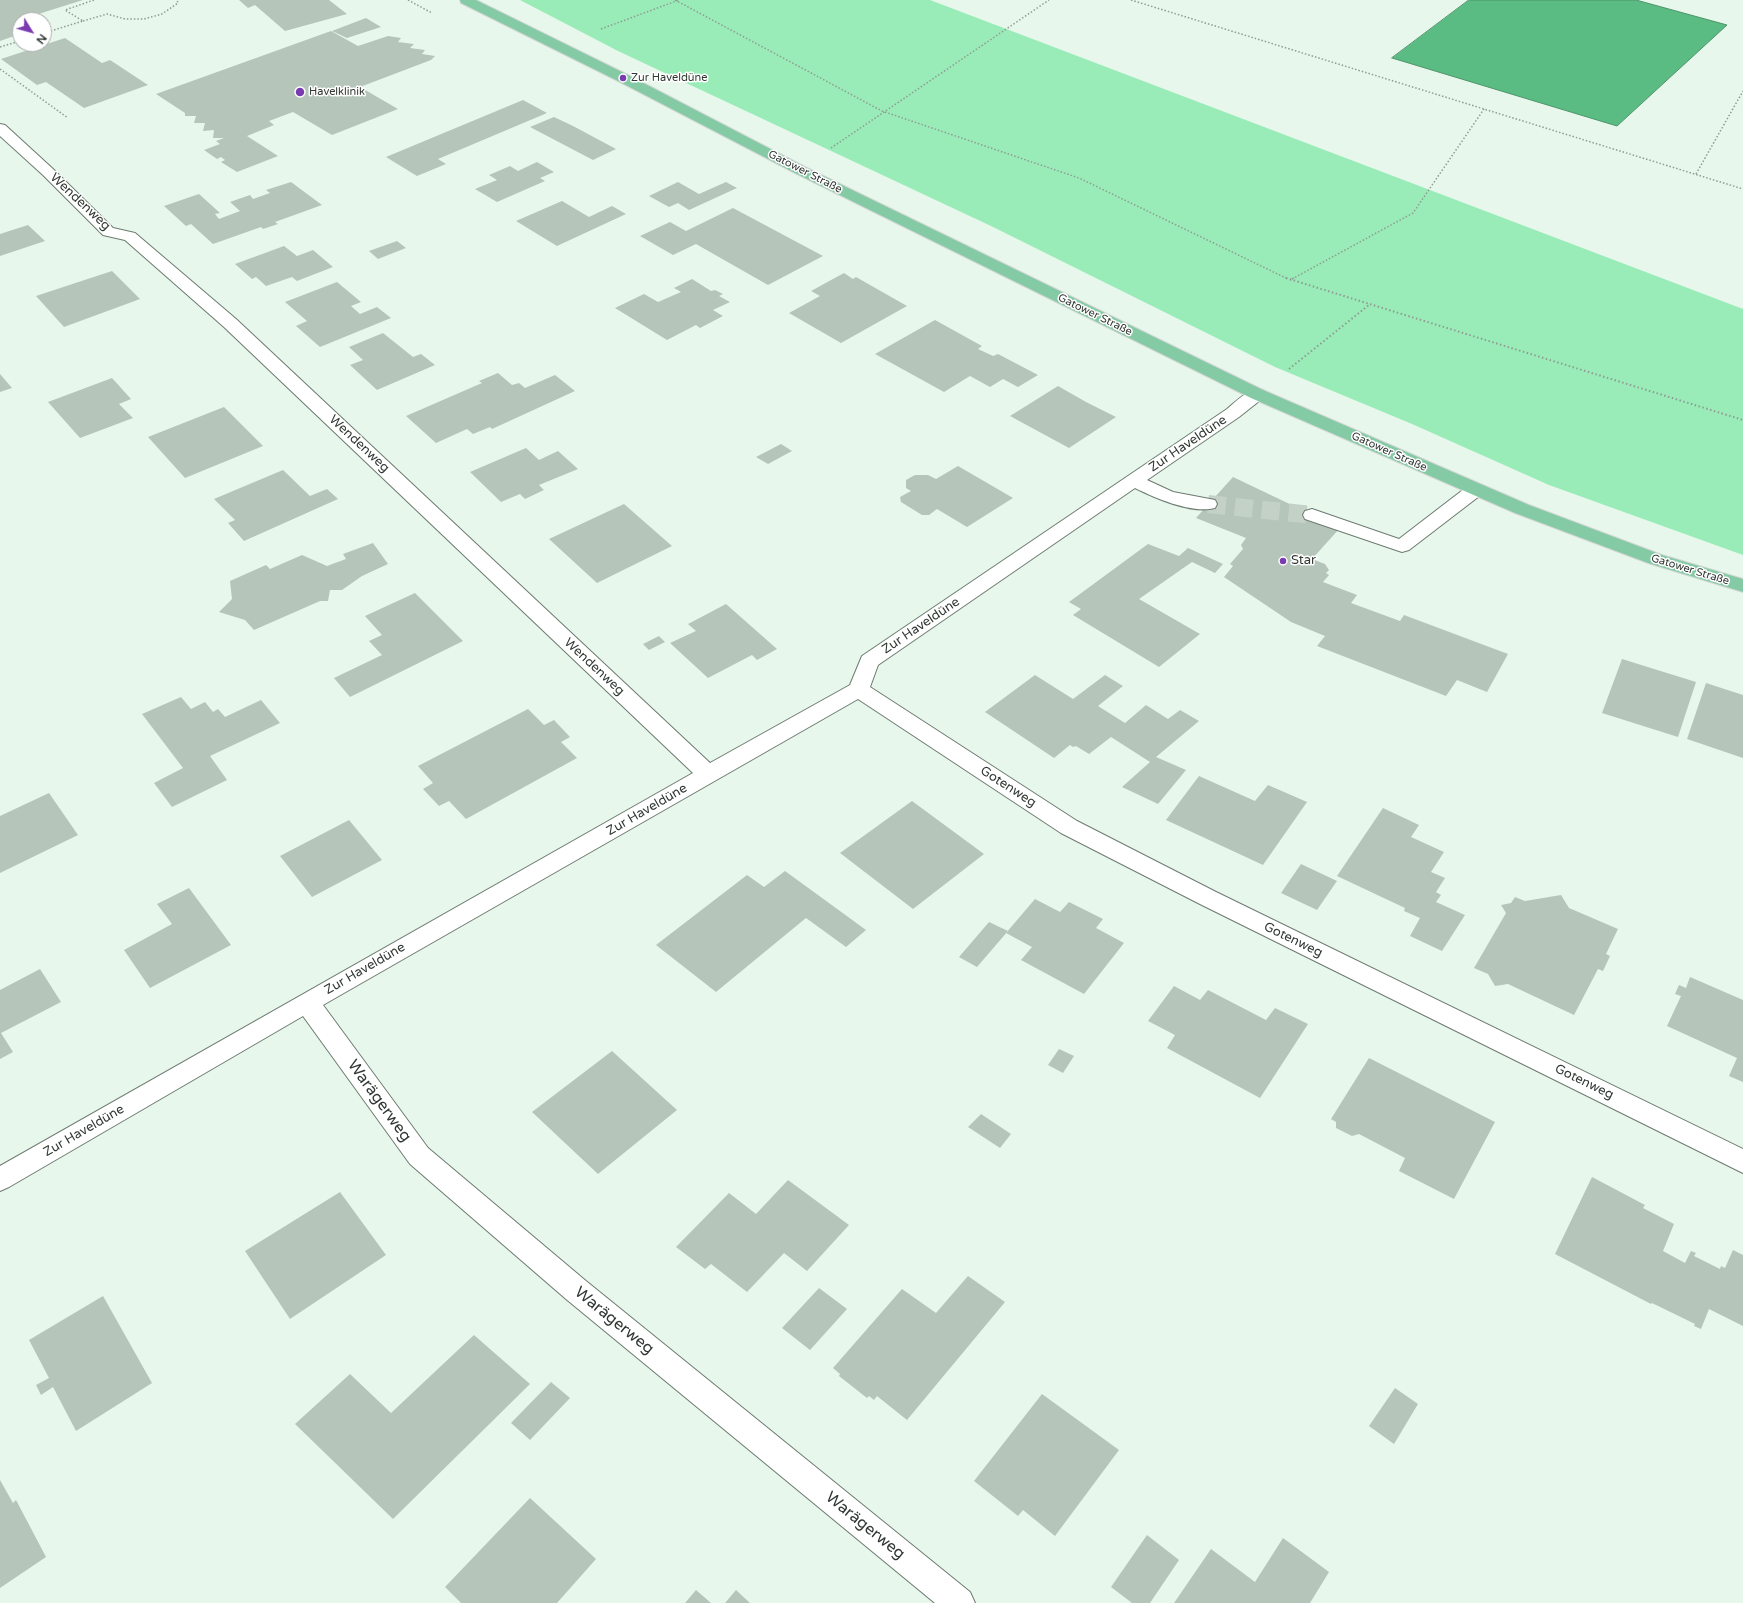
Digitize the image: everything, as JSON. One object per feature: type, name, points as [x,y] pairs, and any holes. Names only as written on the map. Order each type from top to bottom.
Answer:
[{"type":"main road","name":"Gatower Straße","points":[[466,0],[800,170],[1257,394],[1522,509],[1655,559],[1743,586]]},
{"type":"street","name":"Wendenweg","points":[[0,128],[48,172],[108,232],[130,236],[230,323],[709,775]]},
{"type":"street","name":"Zur Haveldüne","points":[[0,1179],[307,1002],[859,689],[869,661],[1233,413],[1257,394]]},
{"type":"street","points":[[1134,481],[1168,497],[1208,504]]},
{"type":"street","points":[[1312,515],[1402,546],[1476,490]]},
{"type":"street","name":"Gotenweg","points":[[859,689],[1069,827],[1208,898],[1743,1162]]},
{"type":"street","name":"Warägerweg","points":[[307,1002],[419,1156],[576,1290],[959,1603]]},
{"type":"path","points":[[83,21],[65,10],[94,0]]},
{"type":"path","points":[[52,31],[107,14],[117,18],[131,20],[162,14],[172,8],[178,2],[177,0]]},
{"type":"path","points":[[557,45],[677,0],[882,111],[1079,178],[1290,280],[1743,420]]},
{"type":"path","points":[[800,170],[882,111],[1049,0]]},
{"type":"path","points":[[1132,0],[1743,189]]},
{"type":"path","points":[[0,47],[12,43]]},
{"type":"path","points":[[0,69],[68,118]]},
{"type":"path","points":[[1696,174],[1743,91]]},
{"type":"path","points":[[1290,280],[1413,213],[1484,109]]},
{"type":"path","points":[[1257,394],[1369,305]]},
{"type":"shaded area","points":[[520,0],[930,0],[1743,309],[1743,555],[1549,485],[1412,424],[1275,367],[991,226],[618,51]]},
{"type":"shaded area","points":[[1469,0],[1636,0],[1727,25],[1617,126],[1392,58]]},
{"type":"building","points":[[0,0],[83,0],[45,12],[12,12],[12,37],[0,41]]},
{"type":"building","points":[[239,0],[329,0],[347,14],[285,31],[255,5],[248,8]]},
{"type":"building","points":[[366,18],[381,27],[347,38],[332,31]]},
{"type":"building","name":"Havelklinik","points":[[331,31],[358,46],[388,36],[401,38],[398,42],[414,44],[410,48],[425,50],[422,54],[435,56],[431,60],[360,87],[398,109],[332,135],[293,112],[269,121],[274,125],[247,136],[278,156],[237,172],[221,162],[225,160],[221,157],[217,159],[204,150],[220,144],[216,141],[224,138],[213,138],[214,130],[203,131],[205,123],[194,123],[196,116],[185,116],[185,113],[156,94]]},
{"type":"building","points":[[65,38],[102,63],[110,60],[148,85],[84,108],[46,82],[37,85],[1,59],[22,52],[52,52],[52,42]]},
{"type":"building","points":[[523,100],[547,113],[438,159],[446,164],[417,176],[386,157]]},
{"type":"building","points":[[554,117],[616,149],[593,160],[530,127]]},
{"type":"building","points":[[537,162],[554,172],[540,178],[545,181],[497,202],[475,189],[497,180],[489,175],[510,166],[518,171]]},
{"type":"building","points":[[291,182],[322,205],[275,222],[278,224],[263,229],[261,227],[213,244],[191,224],[186,226],[164,206],[199,194],[220,213],[215,214],[219,219],[240,211],[230,202],[250,195],[253,199],[270,193],[266,190]]},
{"type":"building","points":[[678,182],[699,194],[726,182],[737,188],[689,210],[678,203],[669,207],[649,196]]},
{"type":"building","points":[[562,201],[589,217],[612,206],[626,214],[557,246],[516,221]]},
{"type":"building","points":[[733,208],[823,256],[768,285],[696,244],[673,255],[640,236],[670,222],[686,231]]},
{"type":"building","points":[[28,225],[45,241],[0,256],[0,234]]},
{"type":"building","points":[[397,241],[406,248],[378,259],[369,251]]},
{"type":"building","points":[[284,246],[297,256],[313,250],[333,267],[297,281],[292,277],[266,286],[256,277],[252,279],[235,264]]},
{"type":"building","points":[[112,271],[140,299],[64,327],[36,296]]},
{"type":"building","points":[[844,273],[853,279],[856,277],[907,306],[841,343],[789,313],[820,296],[811,291]]},
{"type":"building","points":[[692,279],[711,291],[715,290],[723,294],[719,296],[730,302],[713,310],[723,316],[700,328],[696,325],[667,340],[615,308],[644,294],[658,302],[681,292],[674,288]]},
{"type":"building","points":[[337,282],[361,302],[351,306],[360,314],[377,307],[391,318],[320,347],[296,326],[307,321],[285,302]]},
{"type":"building","points":[[935,320],[982,346],[978,349],[993,356],[998,354],[1038,375],[1018,387],[1003,379],[990,387],[970,376],[944,392],[875,354]]},
{"type":"building","points":[[383,333],[413,357],[421,354],[435,365],[377,390],[350,365],[363,360],[349,347]]},
{"type":"building","points":[[498,373],[512,385],[519,383],[525,388],[555,375],[575,391],[492,429],[490,427],[473,434],[467,429],[436,443],[406,416],[482,383],[479,381]]},
{"type":"building","points":[[0,374],[12,388],[0,392]]},
{"type":"building","points":[[112,378],[131,399],[119,404],[133,418],[80,438],[48,402]]},
{"type":"building","points":[[1058,386],[1116,417],[1069,448],[1010,416]]},
{"type":"building","points":[[224,407],[263,446],[185,478],[148,437]]},
{"type":"building","points":[[781,444],[792,451],[768,464],[756,457]]},
{"type":"building","points":[[526,448],[539,460],[558,451],[578,469],[539,485],[544,490],[525,499],[520,494],[501,502],[470,472]]},
{"type":"building","points":[[958,466],[1013,498],[967,527],[937,509],[929,515],[922,515],[901,502],[900,497],[911,491],[906,488],[906,480],[915,475],[928,475],[936,479]]},
{"type":"building","points":[[283,470],[310,496],[327,489],[338,499],[244,541],[228,523],[235,520],[214,499]]},
{"type":"building","points":[[1233,477],[1340,528],[1312,559],[1325,564],[1329,570],[1326,573],[1329,575],[1323,582],[1357,595],[1351,603],[1400,621],[1404,615],[1508,654],[1487,692],[1457,680],[1446,696],[1317,646],[1325,636],[1291,622],[1224,577],[1233,566],[1230,564],[1243,549],[1241,545],[1246,538],[1196,518]]},
{"type":"building","points":[[624,504],[672,546],[597,583],[549,539]]},
{"type":"building","points":[[373,543],[388,564],[362,576],[342,590],[330,590],[328,601],[320,601],[254,630],[245,620],[219,612],[232,599],[230,581],[266,565],[270,569],[302,555],[327,566],[346,559],[343,554]]},
{"type":"building","points":[[1148,544],[1179,556],[1188,548],[1223,564],[1215,573],[1192,562],[1139,599],[1200,634],[1159,667],[1073,615],[1081,609],[1069,602]]},
{"type":"building","points":[[415,593],[463,641],[350,697],[334,678],[382,655],[369,641],[382,635],[365,616]]},
{"type":"building","points":[[726,604],[777,649],[757,660],[752,655],[708,678],[670,643],[696,631],[688,624]]},
{"type":"building","points":[[659,636],[665,642],[649,650],[643,644]]},
{"type":"building","points":[[1622,659],[1696,682],[1678,737],[1602,713]]},
{"type":"building","points":[[1035,675],[1073,699],[1105,675],[1123,686],[1098,706],[1125,723],[1146,705],[1168,719],[1180,710],[1199,721],[1156,757],[1186,770],[1158,804],[1122,787],[1150,762],[1111,737],[1089,754],[1076,746],[1073,747],[1070,745],[1054,758],[985,712]]},
{"type":"building","points":[[1706,683],[1743,695],[1743,758],[1687,739]]},
{"type":"building","points":[[181,697],[191,709],[205,702],[213,712],[218,709],[225,717],[261,700],[280,723],[210,756],[227,780],[172,807],[154,783],[183,768],[142,714]]},
{"type":"building","points":[[528,709],[544,725],[554,720],[570,737],[561,742],[577,758],[466,819],[449,801],[439,806],[423,789],[433,783],[418,766]]},
{"type":"building","points":[[1199,776],[1255,801],[1268,785],[1307,802],[1263,865],[1166,820]]},
{"type":"building","points":[[49,793],[78,835],[0,873],[0,816]]},
{"type":"building","points":[[912,801],[984,854],[913,909],[840,853]]},
{"type":"building","points":[[1383,808],[1419,825],[1411,837],[1444,852],[1431,872],[1445,878],[1436,892],[1441,895],[1436,902],[1465,915],[1442,951],[1410,936],[1420,918],[1404,911],[1405,908],[1337,876]]},
{"type":"building","points":[[349,820],[382,860],[312,897],[280,856]]},
{"type":"building","points":[[1301,864],[1337,881],[1317,910],[1281,893]]},
{"type":"building","points":[[785,871],[866,930],[846,947],[806,918],[716,992],[656,945],[747,875],[764,887]]},
{"type":"building","points":[[189,888],[231,945],[150,988],[124,950],[172,924],[157,904]]},
{"type":"building","points":[[1561,895],[1569,908],[1618,929],[1606,954],[1610,956],[1603,971],[1598,969],[1574,1015],[1508,984],[1495,986],[1488,974],[1474,968],[1506,913],[1501,905],[1511,903],[1515,897],[1525,901]]},
{"type":"building","points":[[1035,899],[1060,912],[1069,902],[1103,919],[1096,928],[1124,943],[1084,994],[1021,960],[1032,947],[1006,933]]},
{"type":"building","points":[[989,922],[1008,931],[977,967],[959,957]]},
{"type":"building","points":[[40,969],[61,1002],[1,1033],[13,1052],[0,1059],[0,990]]},
{"type":"building","points":[[1690,977],[1743,1000],[1743,1082],[1729,1076],[1737,1058],[1667,1026],[1681,996],[1675,994],[1679,985],[1686,988]]},
{"type":"building","points":[[1174,986],[1200,1000],[1208,990],[1266,1020],[1275,1008],[1308,1024],[1260,1098],[1167,1048],[1175,1035],[1148,1021]]},
{"type":"building","points":[[1059,1049],[1074,1056],[1063,1073],[1048,1065]]},
{"type":"building","points":[[612,1051],[677,1110],[598,1174],[532,1112]]},
{"type":"building","points":[[1369,1058],[1495,1122],[1454,1199],[1399,1171],[1405,1158],[1359,1134],[1352,1136],[1336,1128],[1336,1122],[1331,1119]]},
{"type":"building","points":[[981,1114],[1011,1134],[1000,1148],[968,1127]]},
{"type":"building","points":[[1592,1177],[1645,1205],[1643,1208],[1674,1224],[1663,1251],[1685,1263],[1691,1251],[1696,1253],[1694,1256],[1720,1269],[1721,1266],[1725,1268],[1733,1250],[1743,1255],[1743,1326],[1709,1309],[1701,1329],[1694,1326],[1695,1324],[1652,1303],[1651,1304],[1555,1254]]},
{"type":"building","points":[[788,1180],[849,1225],[807,1271],[784,1253],[747,1292],[711,1264],[705,1269],[676,1247],[729,1193],[756,1214]]},
{"type":"building","points":[[340,1192],[386,1255],[290,1319],[245,1251]]},
{"type":"building","points":[[968,1276],[1005,1302],[907,1420],[877,1396],[874,1400],[869,1396],[867,1398],[839,1376],[840,1374],[833,1368],[902,1289],[936,1313]]},
{"type":"building","points":[[819,1288],[847,1309],[810,1350],[782,1328]]},
{"type":"building","points":[[103,1296],[152,1383],[76,1431],[53,1387],[41,1395],[36,1385],[49,1378],[29,1340]]},
{"type":"building","points":[[474,1335],[530,1384],[393,1519],[295,1424],[350,1374],[391,1413]]},
{"type":"building","points":[[551,1382],[570,1398],[530,1440],[511,1423]]},
{"type":"building","points":[[1395,1388],[1418,1404],[1394,1444],[1369,1426]]},
{"type":"building","points":[[1042,1394],[1119,1450],[1055,1536],[1023,1510],[1018,1516],[974,1481]]},
{"type":"building","points":[[0,1480],[13,1503],[16,1500],[46,1557],[0,1588]]},
{"type":"building","points":[[530,1498],[596,1559],[557,1603],[461,1603],[445,1587]]},
{"type":"building","points":[[1147,1535],[1179,1560],[1150,1603],[1132,1603],[1111,1587]]},
{"type":"building","points":[[1283,1538],[1329,1572],[1310,1603],[1174,1603],[1211,1549],[1255,1582]]},
{"type":"building","points":[[696,1590],[711,1603],[685,1603]]},
{"type":"building","points":[[736,1590],[750,1603],[725,1603]]},
{"type":"tunnel","points":[[1208,504],[1312,515]]},
{"type":"place","name":"Zur Haveldüne","points":[[623,78]]},
{"type":"place","name":"Havelklinik","points":[[300,92]]},
{"type":"place","name":"Star","points":[[1283,561]]}]
